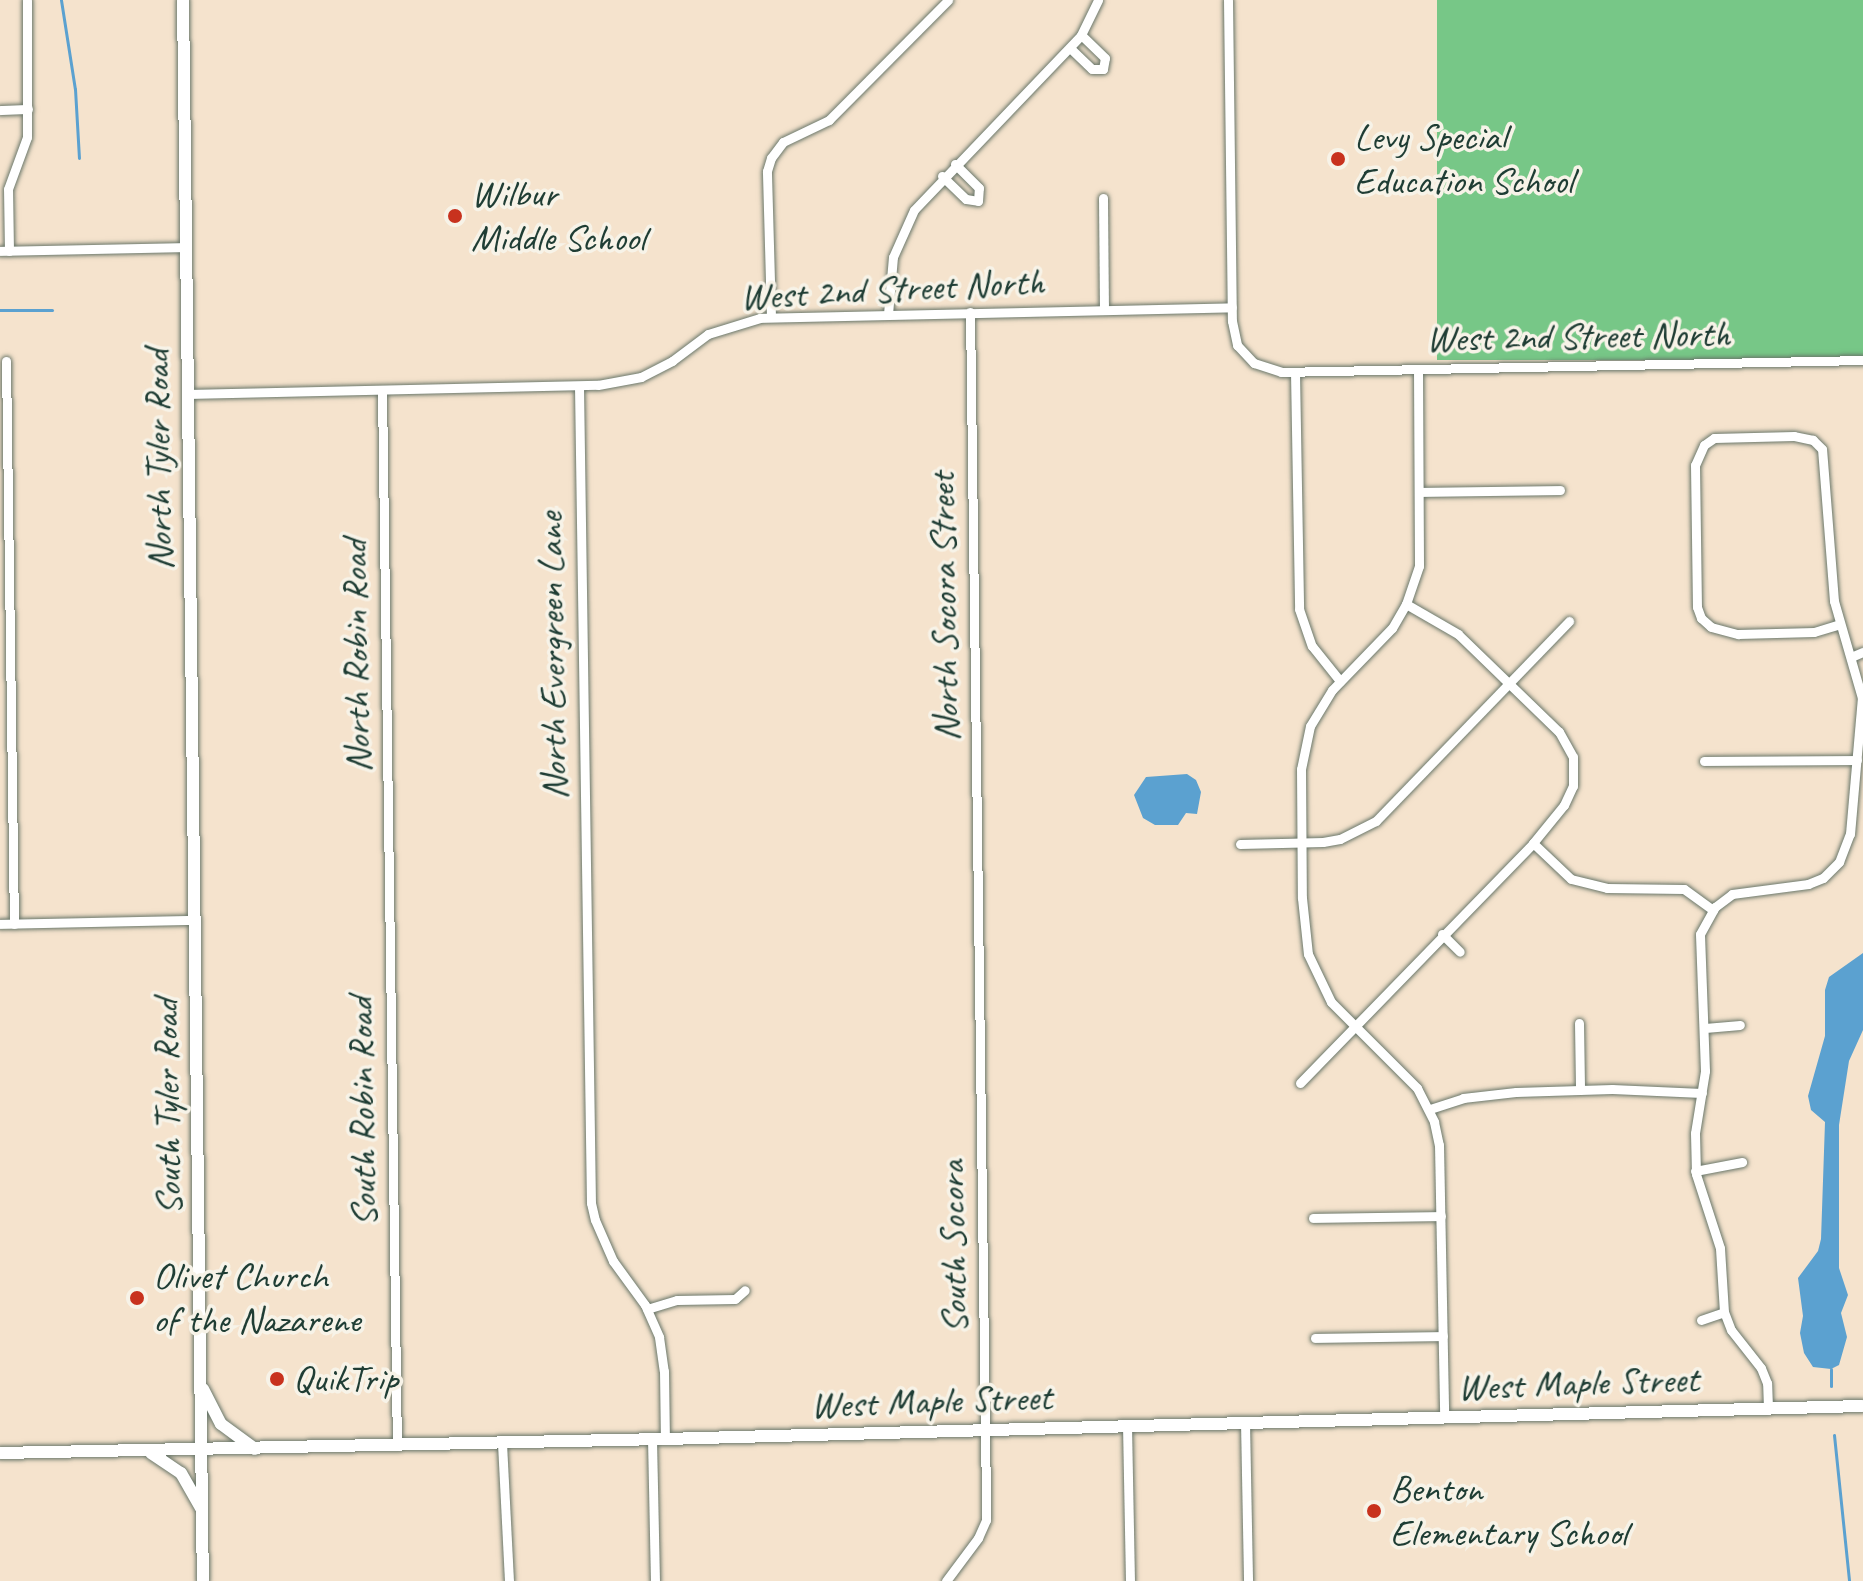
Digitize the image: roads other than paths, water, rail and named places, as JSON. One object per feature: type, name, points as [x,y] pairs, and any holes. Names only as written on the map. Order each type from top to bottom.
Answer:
[{"type":"main road","name":"North Tyler Road","points":[[183,0],[194,920]]},
{"type":"main road","name":"South Tyler Road","points":[[194,920],[203,1581]]},
{"type":"main road","points":[[201,1385],[221,1424],[255,1449]]},
{"type":"main road","name":"West Maple Street","points":[[0,1453],[397,1446],[1863,1406]]},
{"type":"main road","points":[[148,1451],[181,1473],[203,1512]]},
{"type":"street","points":[[27,0],[27,137],[8,189],[5,251],[185,247]]},
{"type":"street","points":[[771,317],[767,171],[778,147],[829,120],[948,0]]},
{"type":"street","points":[[888,314],[891,266],[903,227],[942,176],[1070,48],[1081,35],[1098,0]]},
{"type":"street","name":"West 2nd Street North","points":[[1228,0],[1234,336],[1244,355],[1266,369],[1295,372],[1863,360]]},
{"type":"street","points":[[1070,48],[1092,69],[1103,69],[1105,58],[1081,35]]},
{"type":"street","points":[[0,110],[28,109]]},
{"type":"street","points":[[942,176],[966,199],[978,201],[979,188],[955,164]]},
{"type":"street","points":[[1103,198],[1104,309]]},
{"type":"street","name":"West 2nd Street North","points":[[187,394],[579,386],[641,377],[724,326],[771,317],[1232,307]]},
{"type":"street","name":"North Socora Street","points":[[970,312],[978,900]]},
{"type":"street","points":[[6,361],[14,924]]},
{"type":"street","points":[[1418,370],[1419,566],[1406,604],[1392,628],[1319,707],[1304,745],[1301,842],[1303,926],[1308,954],[1331,1002],[1417,1088],[1430,1109],[1439,1145],[1444,1417]]},
{"type":"street","points":[[1295,372],[1299,609],[1312,646],[1340,681]]},
{"type":"street","name":"North Evergreen Lane","points":[[579,386],[591,1203],[613,1261],[647,1309],[662,1352],[655,1581]]},
{"type":"street","name":"North Robin Road","points":[[382,390],[390,921]]},
{"type":"street","points":[[1768,1408],[1767,1383],[1761,1368],[1731,1330],[1724,1312],[1720,1248],[1695,1171],[1695,1133],[1702,1093],[1705,1028],[1700,934],[1713,910],[1732,894],[1743,890],[1808,884],[1837,865],[1850,834],[1862,698],[1840,624],[1830,561],[1826,464],[1822,449],[1813,440],[1784,436],[1714,438],[1698,452],[1695,465],[1697,607],[1701,618],[1721,632],[1814,632],[1840,624]]},
{"type":"street","points":[[1420,492],[1560,490]]},
{"type":"street","points":[[1300,1083],[1533,843],[1570,796],[1576,771],[1569,744],[1559,732],[1458,634],[1406,604]]},
{"type":"street","points":[[1240,844],[1340,839],[1376,821],[1569,621]]},
{"type":"street","points":[[1851,657],[1863,652]]},
{"type":"street","points":[[1704,761],[1857,760]]},
{"type":"street","points":[[1533,843],[1558,869],[1580,882],[1607,888],[1684,889],[1713,910]]},
{"type":"street","name":"South Socora","points":[[946,1581],[978,1538],[986,1520],[978,900]]},
{"type":"street","points":[[0,924],[194,920]]},
{"type":"street","name":"South Robin Road","points":[[390,921],[397,1446]]},
{"type":"street","points":[[1442,934],[1460,952]]},
{"type":"street","points":[[1579,1023],[1580,1090]]},
{"type":"street","points":[[1705,1028],[1740,1025]]},
{"type":"street","points":[[1430,1109],[1487,1094],[1580,1090],[1702,1093]]},
{"type":"street","points":[[1695,1171],[1742,1162]]},
{"type":"street","points":[[1313,1218],[1441,1216]]},
{"type":"street","points":[[647,1309],[677,1300],[735,1299],[745,1290]]},
{"type":"street","points":[[1701,1320],[1724,1312]]},
{"type":"street","points":[[1315,1338],[1443,1336]]},
{"type":"street","points":[[1245,1422],[1248,1581]]},
{"type":"street","points":[[1127,1425],[1130,1581]]},
{"type":"street","points":[[502,1443],[509,1581]]},
{"type":"water","points":[[1187,774],[1196,780],[1201,792],[1197,814],[1186,813],[1178,825],[1155,825],[1143,818],[1134,795],[1146,777]]},
{"type":"water","points":[[1863,953],[1863,1030],[1849,1061],[1839,1125],[1839,1268],[1848,1295],[1841,1313],[1847,1337],[1839,1365],[1831,1369],[1813,1367],[1804,1353],[1800,1333],[1803,1316],[1798,1278],[1818,1251],[1821,1239],[1825,1122],[1811,1110],[1808,1096],[1825,1036],[1825,990],[1829,977]]},
{"type":"waterway","points":[[61,0],[75,89],[79,158]]},
{"type":"waterway","points":[[0,310],[52,310]]},
{"type":"waterway","points":[[1831,1369],[1831,1386]]},
{"type":"waterway","points":[[1834,1435],[1849,1581]]},
{"type":"place","name":"Levy Special Education School","points":[[1338,159]]},
{"type":"place","name":"Wilbur Middle School","points":[[455,216]]},
{"type":"place","name":"Olivet Church of the Nazarene","points":[[137,1298]]},
{"type":"place","name":"QuikTrip","points":[[277,1379]]},
{"type":"place","name":"Benton Elementary School","points":[[1374,1511]]}]
